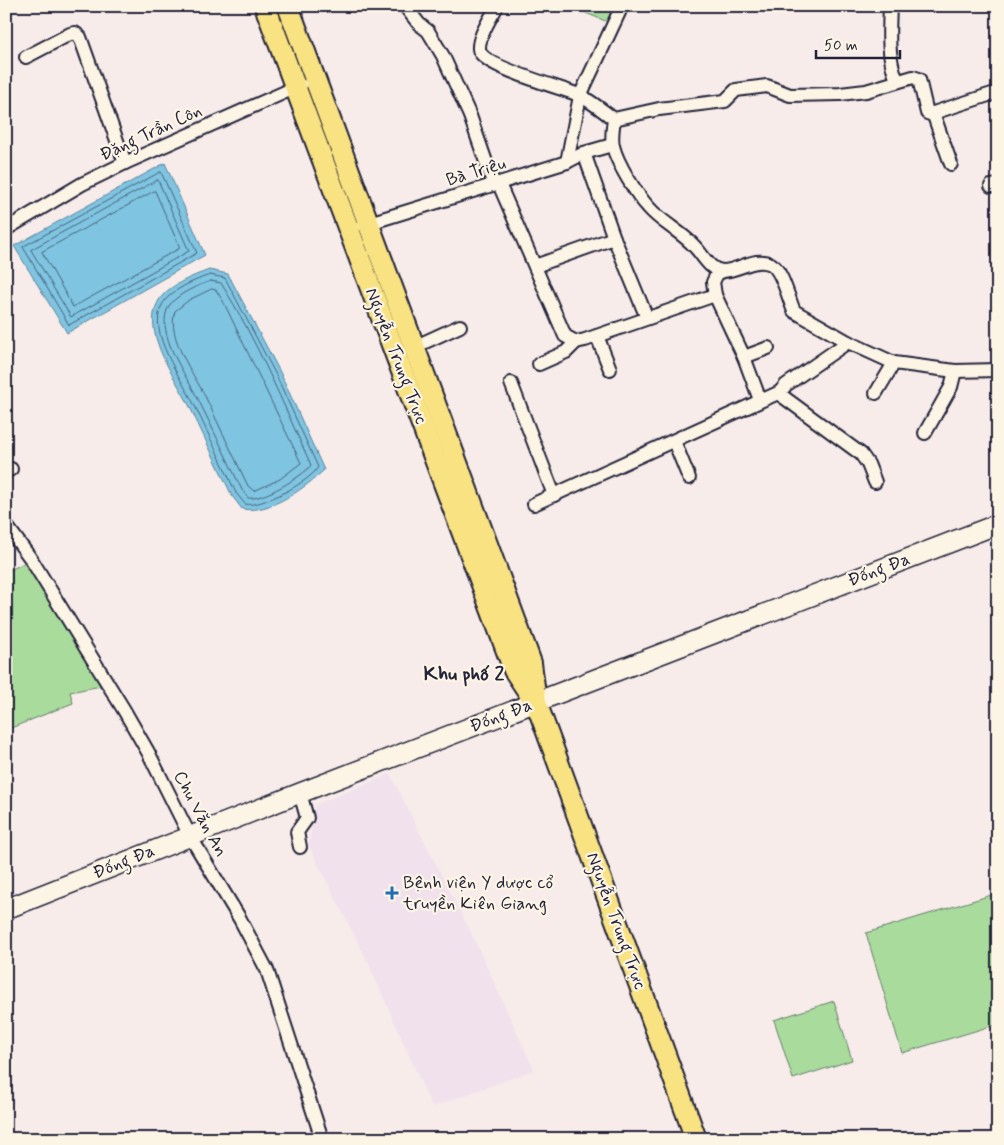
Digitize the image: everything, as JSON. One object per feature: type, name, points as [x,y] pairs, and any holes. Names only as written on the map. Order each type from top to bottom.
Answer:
[{"type":"main road","name":"Nguyễn Trung Trực","points":[[265,6],[294,88],[514,670],[536,702]]},
{"type":"main road","name":"Nguyễn Trung Trực","points":[[288,6],[369,222],[412,348],[531,662],[536,702],[696,1139]]},
{"type":"street","points":[[405,6],[428,32],[443,56],[470,116],[496,184],[566,336],[576,342]]},
{"type":"street","points":[[497,6],[480,42],[479,50],[482,56],[506,69],[580,96],[614,119],[659,109],[725,101],[736,90],[767,86],[790,95],[810,95],[866,91],[897,80],[918,78],[926,113],[934,113],[998,92]]},
{"type":"street","points":[[567,162],[580,96],[622,6]]},
{"type":"street","points":[[890,6],[889,40],[892,70],[897,80]]},
{"type":"street","points":[[26,57],[70,34],[75,33],[80,37],[125,163]]},
{"type":"street","name":"Đặng Trần Côn","points":[[6,229],[82,184],[125,163],[315,79]]},
{"type":"street","points":[[934,113],[951,164]]},
{"type":"street","points":[[614,119],[612,145],[631,182],[649,209],[695,246],[712,266],[723,271]]},
{"type":"street","name":"Bà Triệu","points":[[348,229],[567,162],[584,153],[612,145]]},
{"type":"street","points":[[584,153],[614,238],[647,318]]},
{"type":"street","points":[[535,266],[614,238]]},
{"type":"street","points":[[760,400],[744,357],[715,295],[713,282],[717,274],[750,263],[766,262],[775,267],[794,312],[848,342],[894,363],[955,371],[998,370]]},
{"type":"street","points":[[539,364],[566,352],[576,342],[715,295]]},
{"type":"street","points":[[412,348],[460,326]]},
{"type":"street","points":[[597,336],[610,369]]},
{"type":"street","points":[[534,504],[779,393],[786,385],[848,342]]},
{"type":"street","points":[[744,357],[768,348]]},
{"type":"street","points":[[876,393],[894,363]]},
{"type":"street","points":[[925,433],[951,387],[955,371]]},
{"type":"street","points":[[511,383],[554,495]]},
{"type":"street","points":[[779,393],[861,454],[868,464],[875,482]]},
{"type":"street","points":[[674,441],[690,478]]},
{"type":"street","name":"Đống Đa","points":[[6,909],[300,793],[998,524]]},
{"type":"street","name":"Chu Văn An","points":[[6,525],[31,559],[124,710],[148,752],[190,836],[240,919],[267,970],[322,1139]]},
{"type":"street","points":[[300,793],[307,813],[305,822],[297,832],[300,847]]},
{"type":"shaded area","name":"Bệnh viện Y dược cổ truyền Kiên Giang","points":[[390,774],[475,941],[534,1070],[432,1107],[367,960],[309,846],[315,805]]},
{"type":"green space","points":[[568,6],[630,6],[618,26]]},
{"type":"green space","points":[[26,562],[101,686],[70,692],[73,703],[6,730],[6,572]]},
{"type":"green space","points":[[998,893],[998,1024],[902,1053],[866,933]]},
{"type":"green space","points":[[834,1001],[852,1060],[793,1079],[774,1020]]},
{"type":"water","points":[[165,163],[205,255],[67,333],[14,246]]},
{"type":"water","points":[[209,270],[228,274],[280,372],[324,470],[297,492],[264,508],[242,509],[232,496],[189,405],[162,355],[157,341],[154,314],[162,296],[180,282]]},
{"type":"place","name":"Bệnh viện Y dược cổ truyền Kiên Giang","points":[[392,893]]},
{"type":"district","name":"Khu phố 2","points":[[464,674]]}]
